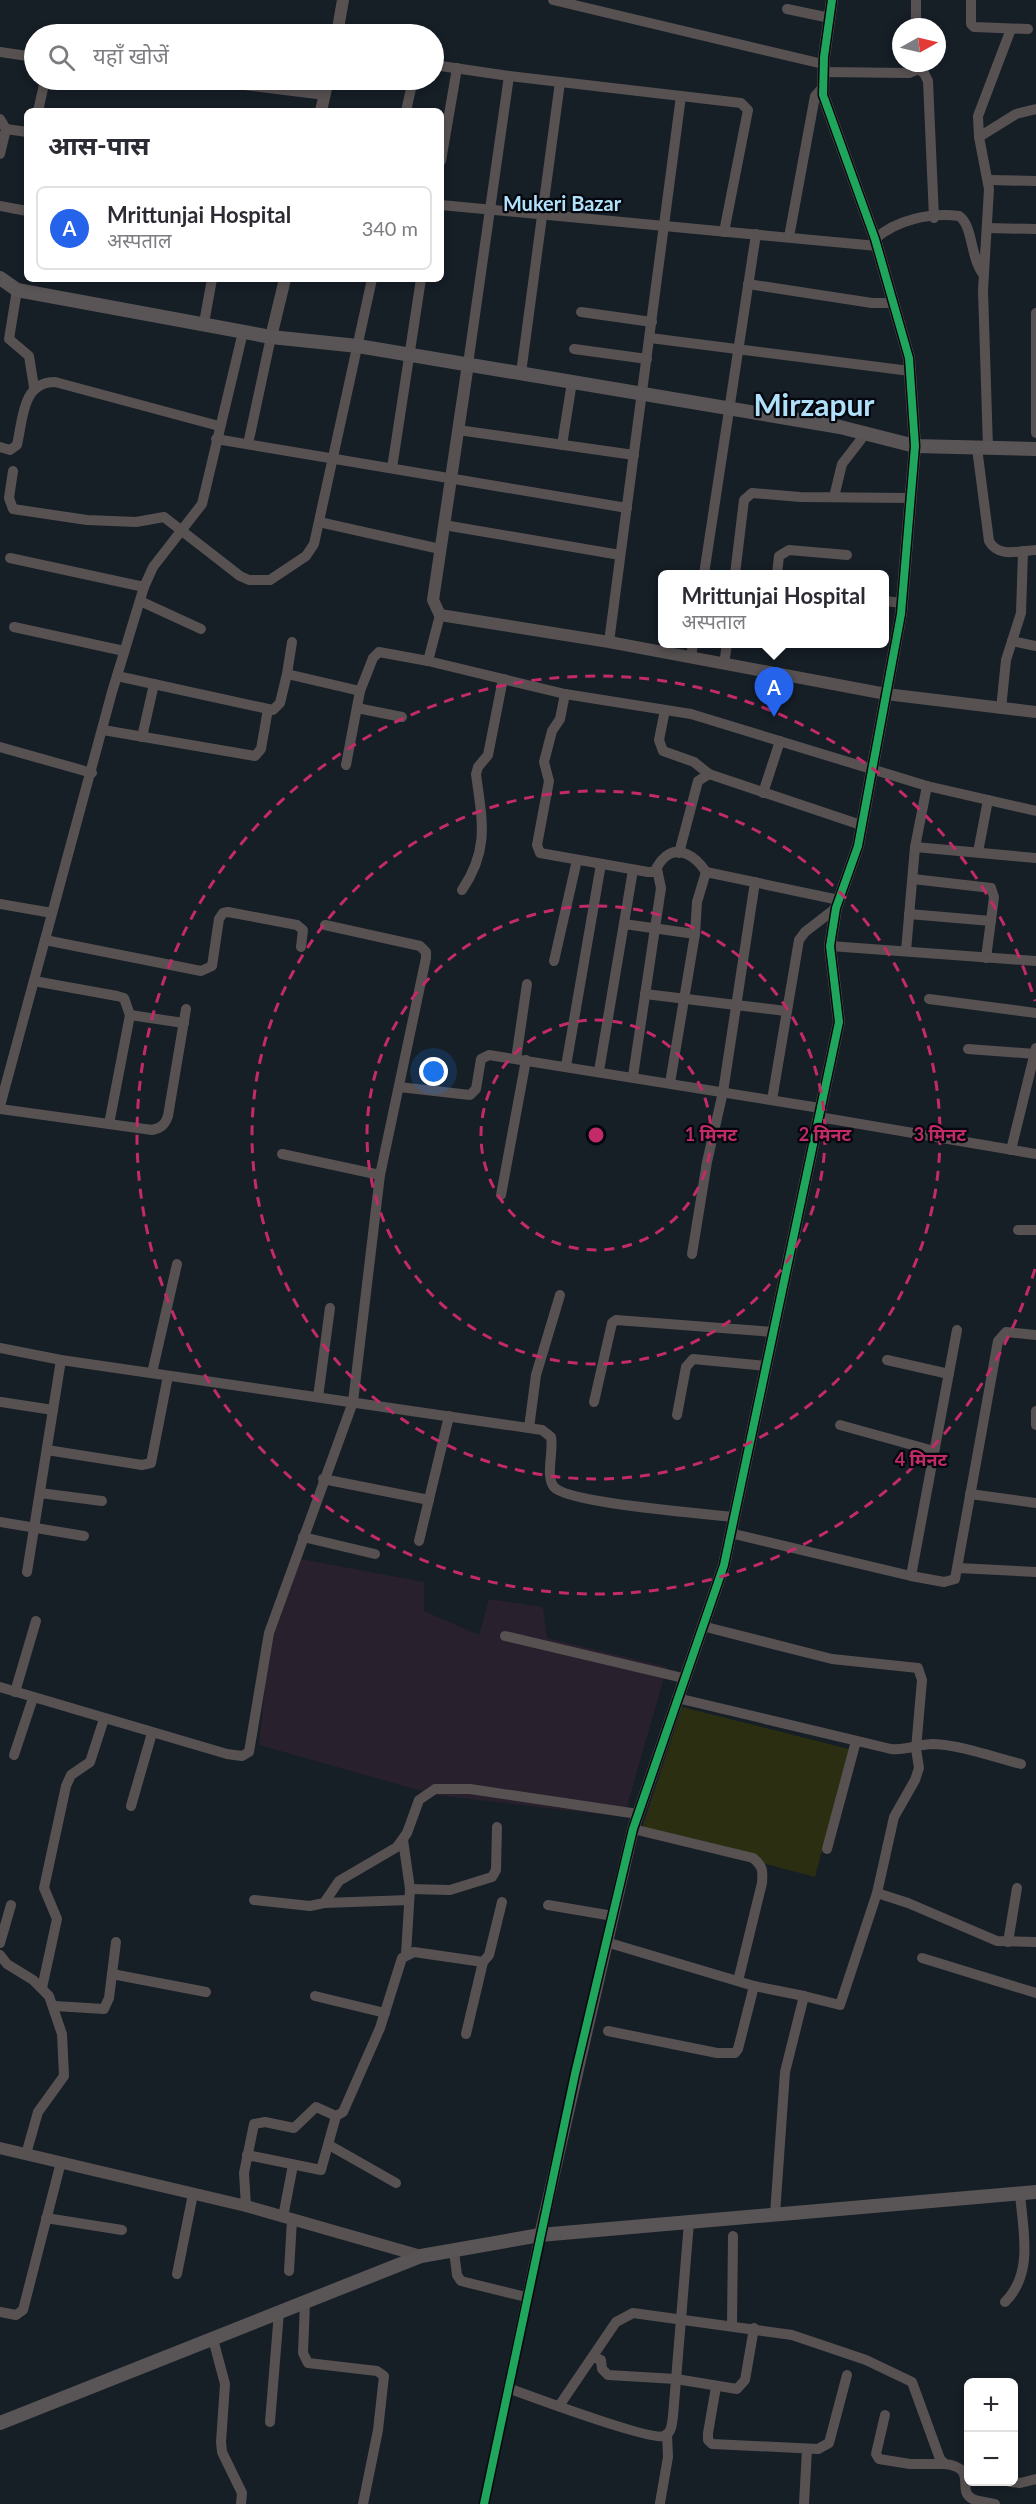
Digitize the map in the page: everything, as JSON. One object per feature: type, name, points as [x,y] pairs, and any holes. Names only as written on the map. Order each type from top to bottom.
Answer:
[{"type":"main road","points":[[0,278],[17,290],[243,332],[358,346],[468,364],[866,433],[915,446],[1036,449]]},
{"type":"main road","points":[[0,2423],[421,2256],[540,2235],[1036,2192]]},
{"type":"street","points":[[339,24],[343,0]]},
{"type":"street","points":[[554,0],[823,68],[910,72]]},
{"type":"street","points":[[484,2504],[526,2297],[633,1828],[676,1698],[724,1565],[839,1022],[830,945],[838,904],[858,846],[902,603],[915,446],[909,358],[876,243],[823,95],[823,68],[832,0]]},
{"type":"street","points":[[916,0],[916,18]]},
{"type":"street","points":[[971,0],[971,24],[974,27],[1028,29]]},
{"type":"street","points":[[787,9],[830,18]]},
{"type":"street","points":[[1011,29],[978,116],[979,136],[988,180],[983,274],[983,448],[988,541],[996,551],[1036,550]]},
{"type":"street","points":[[0,52],[24,56]]},
{"type":"street","points":[[444,66],[741,103],[748,110],[724,232]]},
{"type":"street","points":[[444,143],[457,68]]},
{"type":"street","points":[[923,72],[928,81],[934,218]]},
{"type":"street","points":[[428,661],[440,615],[433,600],[508,76]]},
{"type":"street","points":[[521,373],[561,82]]},
{"type":"street","points":[[789,237],[815,96],[823,87]]},
{"type":"street","points":[[39,108],[43,90]]},
{"type":"street","points":[[284,90],[325,95]]},
{"type":"street","points":[[322,108],[326,90]]},
{"type":"street","points":[[407,108],[411,90]]},
{"type":"street","points":[[609,642],[681,96]]},
{"type":"street","points":[[979,136],[1016,114],[1036,109]]},
{"type":"street","points":[[0,154],[3,124],[24,131]]},
{"type":"street","points":[[988,180],[1036,181]]},
{"type":"street","points":[[444,205],[664,228],[876,243],[894,225],[951,215],[964,220],[968,225],[974,259],[983,274]]},
{"type":"street","points":[[0,206],[24,210]]},
{"type":"street","points":[[987,228],[1036,229]]},
{"type":"street","points":[[705,570],[756,234]]},
{"type":"street","points":[[204,324],[211,282]]},
{"type":"street","points":[[248,444],[284,282]]},
{"type":"street","points":[[13,471],[9,498],[13,509],[87,520],[136,522],[159,516],[240,576],[260,581],[270,580],[311,552],[320,522],[371,282]]},
{"type":"street","points":[[392,468],[407,354],[420,282]]},
{"type":"street","points":[[748,284],[872,303],[893,303]]},
{"type":"street","points":[[17,290],[9,339],[29,356],[34,387]]},
{"type":"street","points":[[580,312],[652,322]]},
{"type":"street","points":[[1036,313],[1036,433]]},
{"type":"street","points":[[186,1009],[165,1124],[152,1130],[0,1107],[2,1090],[92,773],[124,651],[144,587],[153,567],[202,504],[243,332]]},
{"type":"street","points":[[650,338],[910,371]]},
{"type":"street","points":[[574,349],[647,359]]},
{"type":"street","points":[[0,447],[10,450],[17,445],[28,398],[34,387],[42,382],[55,382],[219,426]]},
{"type":"street","points":[[562,445],[572,382]]},
{"type":"street","points":[[458,430],[634,455]]},
{"type":"street","points":[[834,497],[842,464],[866,433]]},
{"type":"street","points":[[216,439],[627,508]]},
{"type":"street","points":[[736,570],[747,495],[758,493],[800,497],[910,498]]},
{"type":"street","points":[[320,522],[440,549]]},
{"type":"street","points":[[444,525],[620,555]]},
{"type":"street","points":[[777,570],[779,556],[789,550],[847,555]]},
{"type":"street","points":[[1001,709],[1006,660],[1021,613],[1023,551]]},
{"type":"street","points":[[10,558],[144,587]]},
{"type":"street","points":[[889,601],[902,603]]},
{"type":"street","points":[[140,602],[201,629]]},
{"type":"street","points":[[440,615],[609,642],[886,694],[1036,712]]},
{"type":"street","points":[[14,627],[124,651]]},
{"type":"street","points":[[1012,641],[1036,646]]},
{"type":"street","points":[[117,676],[273,710],[280,704],[292,642]]},
{"type":"street","points":[[691,657],[692,648]]},
{"type":"street","points":[[724,664],[726,648]]},
{"type":"street","points":[[346,765],[360,691],[373,658],[380,652],[428,661],[565,694],[691,714],[927,786],[1036,811]]},
{"type":"street","points":[[287,674],[360,691]]},
{"type":"street","points":[[462,890],[474,873],[481,852],[483,831],[476,774],[488,755],[503,679]]},
{"type":"street","points":[[142,737],[154,684]]},
{"type":"street","points":[[565,694],[560,719],[552,731],[544,762],[549,781],[537,845],[540,853],[648,872],[657,868],[662,859],[679,853],[693,856],[706,872],[838,904]]},
{"type":"street","points":[[357,708],[402,717]]},
{"type":"street","points":[[103,730],[255,756],[261,749],[268,709]]},
{"type":"street","points":[[665,710],[659,740],[663,751],[694,762],[709,774],[861,825]]},
{"type":"street","points":[[763,793],[780,741]]},
{"type":"street","points":[[0,747],[92,773]]},
{"type":"street","points":[[679,853],[698,781],[709,774]]},
{"type":"street","points":[[906,951],[915,847],[927,786]]},
{"type":"street","points":[[978,852],[988,800]]},
{"type":"street","points":[[915,847],[1036,858]]},
{"type":"street","points":[[554,961],[577,860]]},
{"type":"street","points":[[566,1066],[601,864]]},
{"type":"street","points":[[633,1076],[662,888],[657,868]]},
{"type":"street","points":[[599,1071],[633,870]]},
{"type":"street","points":[[670,1083],[695,934],[699,891],[706,872]]},
{"type":"street","points":[[913,879],[991,888],[994,897],[986,958]]},
{"type":"street","points":[[692,1254],[707,1162],[723,1092],[754,882]]},
{"type":"street","points":[[0,904],[52,913]]},
{"type":"street","points":[[772,1100],[799,940],[805,932],[838,904]]},
{"type":"street","points":[[45,940],[201,971],[212,966],[219,919],[223,913],[228,912],[297,925],[303,930],[301,947]]},
{"type":"street","points":[[909,914],[991,921]]},
{"type":"street","points":[[624,924],[695,934]]},
{"type":"street","points":[[0,1687],[236,1756],[249,1752],[268,1640],[352,1402],[380,1175],[426,952],[420,946],[325,926]]},
{"type":"street","points":[[830,945],[1036,961]]},
{"type":"street","points":[[34,981],[124,999],[130,1015],[109,1124]]},
{"type":"street","points":[[501,1195],[521,1060],[527,984]]},
{"type":"street","points":[[645,994],[786,1011]]},
{"type":"street","points":[[929,999],[1036,1013]]},
{"type":"street","points":[[130,1015],[184,1023]]},
{"type":"street","points":[[968,1049],[1035,1051],[1011,1150]]},
{"type":"street","points":[[399,1087],[470,1095],[476,1089],[481,1059],[484,1056],[633,1076],[772,1100],[820,1113],[1036,1154]]},
{"type":"street","points":[[282,1154],[380,1175]]},
{"type":"street","points":[[1018,1230],[1036,1230]]},
{"type":"street","points":[[152,1374],[177,1264]]},
{"type":"street","points":[[529,1428],[536,1375],[560,1295]]},
{"type":"street","points":[[318,1397],[330,1308]]},
{"type":"street","points":[[594,1402],[612,1323],[616,1320],[773,1332]]},
{"type":"street","points":[[911,1576],[957,1330]]},
{"type":"street","points":[[730,1533],[911,1576],[951,1582],[955,1579],[958,1568],[998,1341],[1005,1332],[1036,1335]]},
{"type":"street","points":[[0,1348],[152,1374],[542,1430],[551,1437],[550,1482],[558,1491],[613,1503],[734,1517]]},
{"type":"street","points":[[677,1415],[686,1367],[693,1359],[766,1365]]},
{"type":"street","points":[[27,1572],[61,1360]]},
{"type":"street","points":[[887,1360],[949,1374]]},
{"type":"street","points":[[47,1450],[142,1465],[151,1463],[168,1376]]},
{"type":"street","points":[[1,1402],[53,1410]]},
{"type":"street","points":[[1036,1411],[1036,1425]]},
{"type":"street","points":[[419,1541],[449,1416]]},
{"type":"street","points":[[840,1425],[934,1450]]},
{"type":"street","points":[[323,1479],[429,1500]]},
{"type":"street","points":[[40,1492],[102,1501]]},
{"type":"street","points":[[970,1494],[1036,1503]]},
{"type":"street","points":[[0,1522],[84,1536]]},
{"type":"street","points":[[303,1537],[375,1554]]},
{"type":"street","points":[[958,1568],[1036,1572]]},
{"type":"street","points":[[15,1692],[36,1621]]},
{"type":"street","points":[[606,1942],[754,1986],[840,2005],[877,1893],[894,1817],[918,1773],[916,1749],[922,1680],[918,1668],[832,1659],[702,1626]]},
{"type":"street","points":[[505,1636],[684,1678]]},
{"type":"street","points":[[14,1755],[33,1698]]},
{"type":"street","points":[[676,1698],[891,1749],[916,1749],[922,1745],[940,1745],[1021,1764]]},
{"type":"street","points":[[42,1988],[57,1919],[44,1888],[66,1786],[71,1775],[90,1762],[104,1719]]},
{"type":"street","points":[[131,1806],[152,1733]]},
{"type":"street","points":[[827,1849],[856,1741]]},
{"type":"street","points":[[324,1903],[339,1881],[397,1847],[403,1840],[419,1800],[435,1789],[447,1787],[638,1814]]},
{"type":"street","points":[[254,1900],[310,1906],[450,1890],[492,1877],[496,1870],[497,1827]]},
{"type":"street","points":[[633,1828],[753,1858],[760,1864],[764,1872],[762,1883],[738,1981]]},
{"type":"street","points":[[247,2155],[321,2169],[336,2116],[343,2112],[385,2013],[400,1962],[406,1954],[409,1895],[403,1840]]},
{"type":"street","points":[[1008,1942],[1017,1888]]},
{"type":"street","points":[[877,1893],[908,1903],[997,1941],[1036,1942]]},
{"type":"street","points":[[466,2034],[483,1962],[489,1954],[502,1902]]},
{"type":"street","points":[[0,1941],[11,1905]]},
{"type":"street","points":[[548,1905],[613,1916]]},
{"type":"street","points":[[55,2006],[104,2009],[110,1998],[116,1942]]},
{"type":"street","points":[[406,1954],[414,1952],[483,1962]]},
{"type":"street","points":[[0,1955],[7,1965],[42,1988],[55,2006],[62,2034],[64,2076],[38,2112],[26,2154]]},
{"type":"street","points":[[922,1958],[1036,1993]]},
{"type":"street","points":[[112,1974],[206,1992]]},
{"type":"street","points":[[608,2031],[717,2053],[735,2053],[754,1986]]},
{"type":"street","points":[[315,1996],[385,2013]]},
{"type":"street","points":[[775,2214],[785,2072],[804,1996]]},
{"type":"street","points":[[246,2206],[244,2173],[252,2127],[257,2122],[294,2128],[316,2107],[336,2116]]},
{"type":"street","points":[[329,2145],[396,2183]]},
{"type":"street","points":[[0,2148],[246,2206],[421,2256]]},
{"type":"street","points":[[0,2312],[16,2315],[23,2310],[61,2162]]},
{"type":"street","points":[[289,2271],[288,2218],[293,2165]]},
{"type":"street","points":[[177,2274],[193,2194]]},
{"type":"street","points":[[1005,2302],[1018,2285],[1025,2261],[1020,2194]]},
{"type":"street","points":[[46,2218],[122,2230]]},
{"type":"street","points":[[660,2503],[668,2457],[667,2434],[673,2416],[689,2222]]},
{"type":"street","points":[[732,2325],[733,2236]]},
{"type":"street","points":[[454,2251],[457,2275],[461,2281],[526,2297]]},
{"type":"street","points":[[305,2302],[303,2353],[308,2363],[376,2371],[384,2376],[378,2430],[363,2504]]},
{"type":"street","points":[[270,2422],[279,2313]]},
{"type":"street","points":[[559,2406],[616,2322],[624,2316],[640,2313],[754,2328],[792,2335],[825,2345],[907,2378],[916,2387],[935,2449],[945,2464]]},
{"type":"street","points":[[593,2357],[601,2360],[602,2369],[608,2375],[676,2379],[730,2390],[742,2386],[754,2328]]},
{"type":"street","points":[[213,2339],[225,2384],[222,2452],[242,2493],[241,2504]]},
{"type":"street","points":[[716,2387],[708,2433],[708,2439],[712,2444],[807,2449],[825,2447],[829,2443],[848,2375]]},
{"type":"street","points":[[508,2388],[657,2436],[667,2434]]},
{"type":"street","points":[[885,2415],[877,2448],[879,2459],[910,2464],[945,2464],[963,2467],[968,2500],[995,2504]]},
{"type":"street","points":[[804,2504],[807,2449]]},
{"type":"street","points":[[1018,2483],[1036,2479]]},
{"type":"shaded area","points":[[301,1559],[424,1582],[424,1611],[479,1635],[489,1599],[543,1607],[547,1638],[667,1667],[624,1817],[436,1795],[259,1745],[269,1648]]},
{"type":"green space","points":[[682,1707],[849,1749],[815,1877],[641,1831]]},
{"type":"cycle path","points":[[484,2504],[575,2074],[633,1829],[724,1565],[839,1022],[830,946],[836,908],[858,846],[901,614],[915,446],[909,358],[875,239],[823,95],[824,57],[832,0]]},
{"type":"place","name":"Mrittunjai Hospital","points":[[774,717]]},
{"type":"district","name":"Mukeri Bazar","points":[[562,203]]},
{"type":"district","name":"Mirzapur","points":[[814,404]]}]
